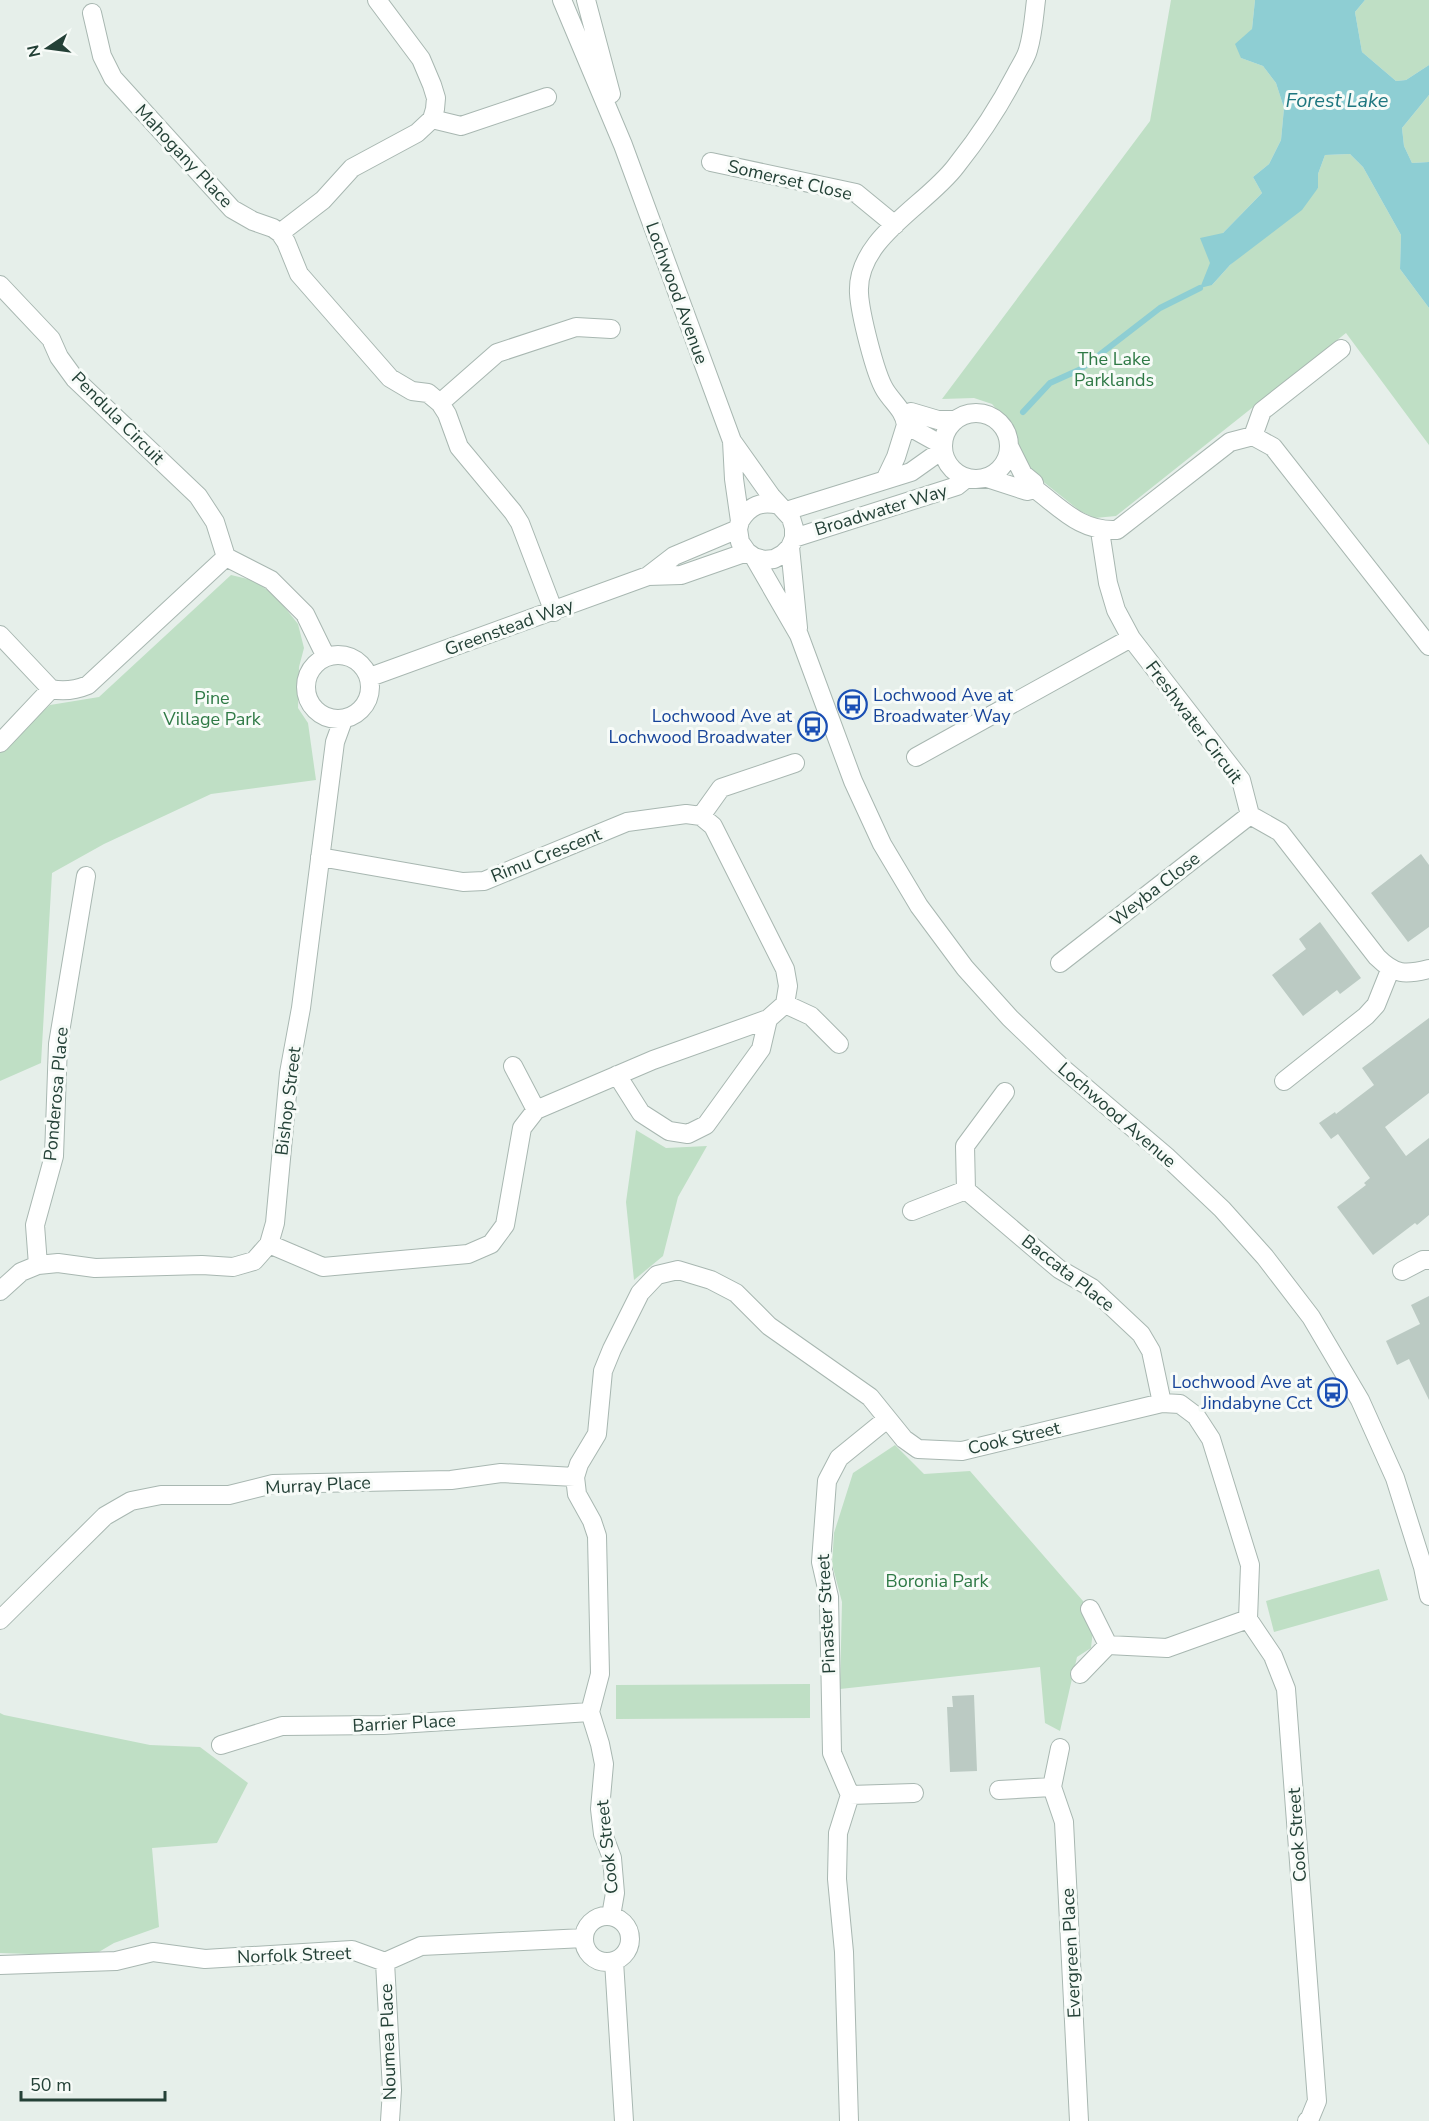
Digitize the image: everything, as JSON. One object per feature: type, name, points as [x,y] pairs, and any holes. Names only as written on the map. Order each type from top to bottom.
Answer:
[{"type":"street","points":[[376,0],[421,59],[435,98],[432,119],[417,133],[352,168],[323,200],[280,233],[299,274],[390,378],[412,391],[429,393],[441,403],[459,447],[520,523],[554,612]]},
{"type":"street","name":"Lochwood Avenue","points":[[562,0],[623,145],[732,441],[747,464],[792,518],[799,635]]},
{"type":"street","name":"Lochwood Avenue","points":[[586,0],[623,145]]},
{"type":"street","points":[[942,447],[905,420],[885,390],[877,372],[859,293],[860,276],[871,251],[895,225],[955,169],[1000,106],[1028,50],[1036,0]]},
{"type":"street","name":"Mahogany Place","points":[[92,13],[106,68],[123,90],[232,209],[280,233]]},
{"type":"street","points":[[432,119],[461,126],[547,97]]},
{"type":"street","name":"Somerset Close","points":[[711,162],[856,193],[895,225]]},
{"type":"street","name":"Pendula Circuit","points":[[0,285],[51,339],[59,357],[75,379],[198,496],[215,522],[226,557]]},
{"type":"street","points":[[441,403],[497,353],[576,327],[611,328]]},
{"type":"street","points":[[1253,435],[1262,411],[1341,349]]},
{"type":"street","points":[[905,420],[911,412],[938,420],[954,420],[972,412],[990,416],[1004,428],[1009,446],[1023,474],[1034,483],[1035,489],[1083,525],[1100,531],[1117,530],[1230,442],[1253,435],[1273,447],[1429,646]]},
{"type":"street","name":"Broadwater Way","points":[[885,480],[896,457],[905,420]]},
{"type":"street","name":"Broadwater Way","points":[[954,420],[945,431],[942,447],[950,468],[967,478],[977,480],[987,477]]},
{"type":"street","name":"Lochwood Avenue","points":[[732,441],[740,542],[799,635],[853,781],[882,844],[919,906],[965,968],[1010,1018],[1059,1065],[1166,1156],[1222,1209],[1265,1257],[1311,1317],[1360,1400],[1395,1478],[1423,1567],[1429,1596]]},
{"type":"street","points":[[987,477],[1003,465],[1008,456],[1009,446]]},
{"type":"street","name":"Broadwater Way","points":[[782,508],[911,472],[942,447]]},
{"type":"street","points":[[987,477],[1027,491],[1035,489]]},
{"type":"street","name":"Broadwater Way","points":[[792,542],[957,486],[967,478]]},
{"type":"street","points":[[739,525],[746,511],[756,505],[767,503],[782,508]]},
{"type":"street","name":"Greenstead Way","points":[[370,677],[648,576],[674,556],[739,525]]},
{"type":"street","name":"Freshwater Circuit","points":[[1100,531],[1108,583],[1116,610],[1131,638],[1240,780],[1250,815]]},
{"type":"street","points":[[750,555],[764,560],[774,559],[783,554],[792,542]]},
{"type":"street","name":"Greenstead Way","points":[[648,576],[681,575],[750,555]]},
{"type":"street","points":[[0,634],[51,689],[70,690],[88,685],[226,557],[271,580],[305,614],[326,657]]},
{"type":"street","points":[[916,756],[1131,638]]},
{"type":"street","points":[[340,654],[352,658],[363,666],[370,677],[369,700],[354,716],[343,720],[321,715],[312,706],[307,696],[306,684],[309,673],[316,663],[326,657],[340,654]]},
{"type":"street","points":[[0,742],[51,689]]},
{"type":"street","name":"Bishop Street","points":[[269,1244],[275,1223],[289,1073],[301,1008],[334,742],[343,720]]},
{"type":"street","points":[[0,1291],[21,1272],[38,1266],[58,1263],[95,1268],[202,1264],[233,1267],[254,1261],[269,1244],[323,1267],[468,1254],[491,1244],[505,1225],[522,1128],[536,1110],[653,1060],[768,1019],[785,1004],[788,986],[785,969],[713,826],[701,816],[721,788],[795,764]]},
{"type":"street","name":"Rimu Crescent","points":[[320,857],[463,882],[484,881],[627,822],[686,814],[701,816]]},
{"type":"street","points":[[1250,815],[1280,832],[1377,957],[1390,970],[1410,974],[1429,969]]},
{"type":"street","name":"Weyba Close","points":[[1060,963],[1250,815]]},
{"type":"street","name":"Ponderosa Place","points":[[38,1266],[35,1225],[54,1156],[58,1044],[86,876]]},
{"type":"street","points":[[1284,1081],[1366,1016],[1376,1005],[1390,970]]},
{"type":"street","points":[[785,1004],[811,1016],[839,1044]]},
{"type":"street","points":[[617,1076],[641,1113],[669,1131],[688,1134],[706,1125],[761,1049],[768,1019]]},
{"type":"street","points":[[513,1066],[536,1110]]},
{"type":"street","points":[[912,1211],[966,1190],[965,1146],[1005,1092]]},
{"type":"street","name":"Baccata Place","points":[[966,1190],[1059,1269],[1092,1288],[1141,1334],[1151,1351],[1162,1403]]},
{"type":"street","points":[[1402,1271],[1423,1260],[1429,1260]]},
{"type":"street","name":"Cook Street","points":[[575,1477],[579,1464],[597,1434],[603,1371],[612,1349],[640,1293],[657,1275],[678,1270],[711,1280],[736,1293],[769,1326],[870,1397],[904,1439],[918,1449],[962,1451],[1162,1403]]},
{"type":"street","points":[[1080,1674],[1108,1645],[1167,1648],[1248,1619],[1250,1565],[1211,1439],[1196,1416],[1180,1404],[1162,1403]]},
{"type":"street","name":"Pinaster Street","points":[[850,1795],[832,1753],[829,1597],[821,1562],[827,1481],[839,1458],[887,1419]]},
{"type":"street","name":"Murray Place","points":[[0,1620],[105,1516],[131,1502],[161,1495],[229,1495],[273,1484],[451,1480],[501,1473],[575,1477]]},
{"type":"street","points":[[575,1477],[577,1494],[592,1521],[597,1536],[600,1674],[590,1712]]},
{"type":"street","points":[[1090,1609],[1108,1645]]},
{"type":"street","name":"Cook Street","points":[[1248,1619],[1273,1656],[1286,1689],[1317,2101],[1311,2120]]},
{"type":"street","name":"Cook Street","points":[[590,1712],[604,1764],[600,1809],[603,1834],[612,1858],[615,1893],[611,1916]]},
{"type":"street","name":"Barrier Place","points":[[221,1745],[282,1726],[383,1725],[590,1712]]},
{"type":"street","points":[[999,1790],[1052,1787],[1060,1748]]},
{"type":"street","name":"Evergreen Place","points":[[1052,1787],[1064,1822],[1079,2121]]},
{"type":"street","points":[[849,2121],[844,1952],[837,1879],[838,1833],[850,1795],[914,1793]]},
{"type":"street","points":[[611,1916],[619,1918],[625,1924],[630,1939],[626,1953],[614,1961],[600,1961],[588,1952],[584,1938],[585,1930],[596,1918],[611,1916]]},
{"type":"street","points":[[385,1962],[421,1946],[584,1938]]},
{"type":"street","name":"Norfolk Street","points":[[0,1965],[116,1962],[153,1952],[205,1959],[352,1950],[385,1962]]},
{"type":"street","points":[[614,1961],[624,2121]]},
{"type":"street","name":"Noumea Place","points":[[385,1962],[392,2090],[390,2121]]},
{"type":"green space","name":"The Lake Parklands","points":[[1171,0],[1255,0],[1252,29],[1241,58],[1263,66],[1276,83],[1284,108],[1281,140],[1269,164],[1253,177],[1262,193],[1223,233],[1210,263],[1212,285],[1230,265],[1318,188],[1318,174],[1325,155],[1350,154],[1363,167],[1401,235],[1400,269],[1429,308],[1429,445],[1346,333],[1116,516],[1095,518],[1080,511],[1031,472],[1017,451],[1011,426],[992,404],[974,398],[942,399],[1150,121]]},
{"type":"green space","points":[[1365,0],[1429,0],[1429,65],[1406,80],[1396,81],[1362,52],[1355,12]]},
{"type":"green space","points":[[1429,95],[1429,162],[1412,163],[1404,146],[1402,128]]},
{"type":"green space","name":"Pine Village Park","points":[[231,575],[252,580],[275,595],[298,624],[304,648],[299,667],[298,708],[308,723],[316,780],[211,794],[104,844],[52,873],[41,1063],[0,1081],[0,749],[50,705],[99,697]]},
{"type":"green space","points":[[636,1130],[666,1148],[707,1146],[678,1197],[663,1256],[634,1280],[626,1202]]},
{"type":"green space","name":"Boronia Park","points":[[895,1445],[924,1474],[970,1471],[1083,1601],[1093,1630],[1091,1648],[1077,1657],[1060,1731],[1045,1723],[1040,1667],[840,1689],[842,1602],[832,1564],[834,1533],[853,1473]]},
{"type":"green space","points":[[1379,1569],[1388,1600],[1274,1632],[1266,1601]]},
{"type":"green space","points":[[810,1684],[810,1718],[616,1719],[616,1685]]},
{"type":"green space","points":[[0,1713],[150,1745],[200,1747],[248,1783],[217,1843],[152,1848],[159,1927],[114,1943],[92,1956],[0,1953]]},
{"type":"water","name":"Forest Lake","points":[[1255,0],[1365,0],[1355,12],[1362,52],[1396,81],[1406,80],[1429,65],[1429,95],[1402,128],[1404,146],[1412,163],[1429,162],[1429,308],[1400,269],[1401,235],[1363,167],[1350,154],[1325,155],[1318,174],[1318,188],[1302,210],[1230,265],[1212,285],[1200,288],[1210,263],[1200,238],[1223,233],[1262,193],[1253,177],[1269,164],[1281,140],[1284,108],[1276,83],[1263,66],[1241,58],[1235,44],[1252,29]]},
{"type":"building","points":[[1421,854],[1429,865],[1429,927],[1408,942],[1371,893]]},
{"type":"building","points":[[1320,922],[1361,978],[1340,994],[1337,990],[1303,1016],[1272,975],[1306,949],[1299,939]]},
{"type":"building","points":[[1429,1018],[1429,1093],[1385,1127],[1406,1156],[1429,1138],[1429,1215],[1373,1255],[1337,1207],[1366,1185],[1364,1183],[1370,1178],[1338,1134],[1331,1139],[1319,1123],[1335,1112],[1336,1114],[1374,1085],[1362,1068]]},
{"type":"building","points":[[1429,1296],[1429,1400],[1409,1359],[1397,1365],[1386,1341],[1420,1324],[1411,1305]]},
{"type":"building","points":[[974,1695],[977,1771],[950,1772],[947,1707],[953,1707],[952,1696]]},
{"type":"waterway","points":[[1023,412],[1050,383],[1081,369],[1160,308],[1200,288]]},
{"type":"place","name":"Lochwood Ave at Broadwater Way","points":[[852,705]]},
{"type":"place","name":"Lochwood Ave at Lochwood Broadwater","points":[[813,726]]},
{"type":"place","name":"Lochwood Ave at Jindabyne Cct","points":[[1333,1392]]}]
